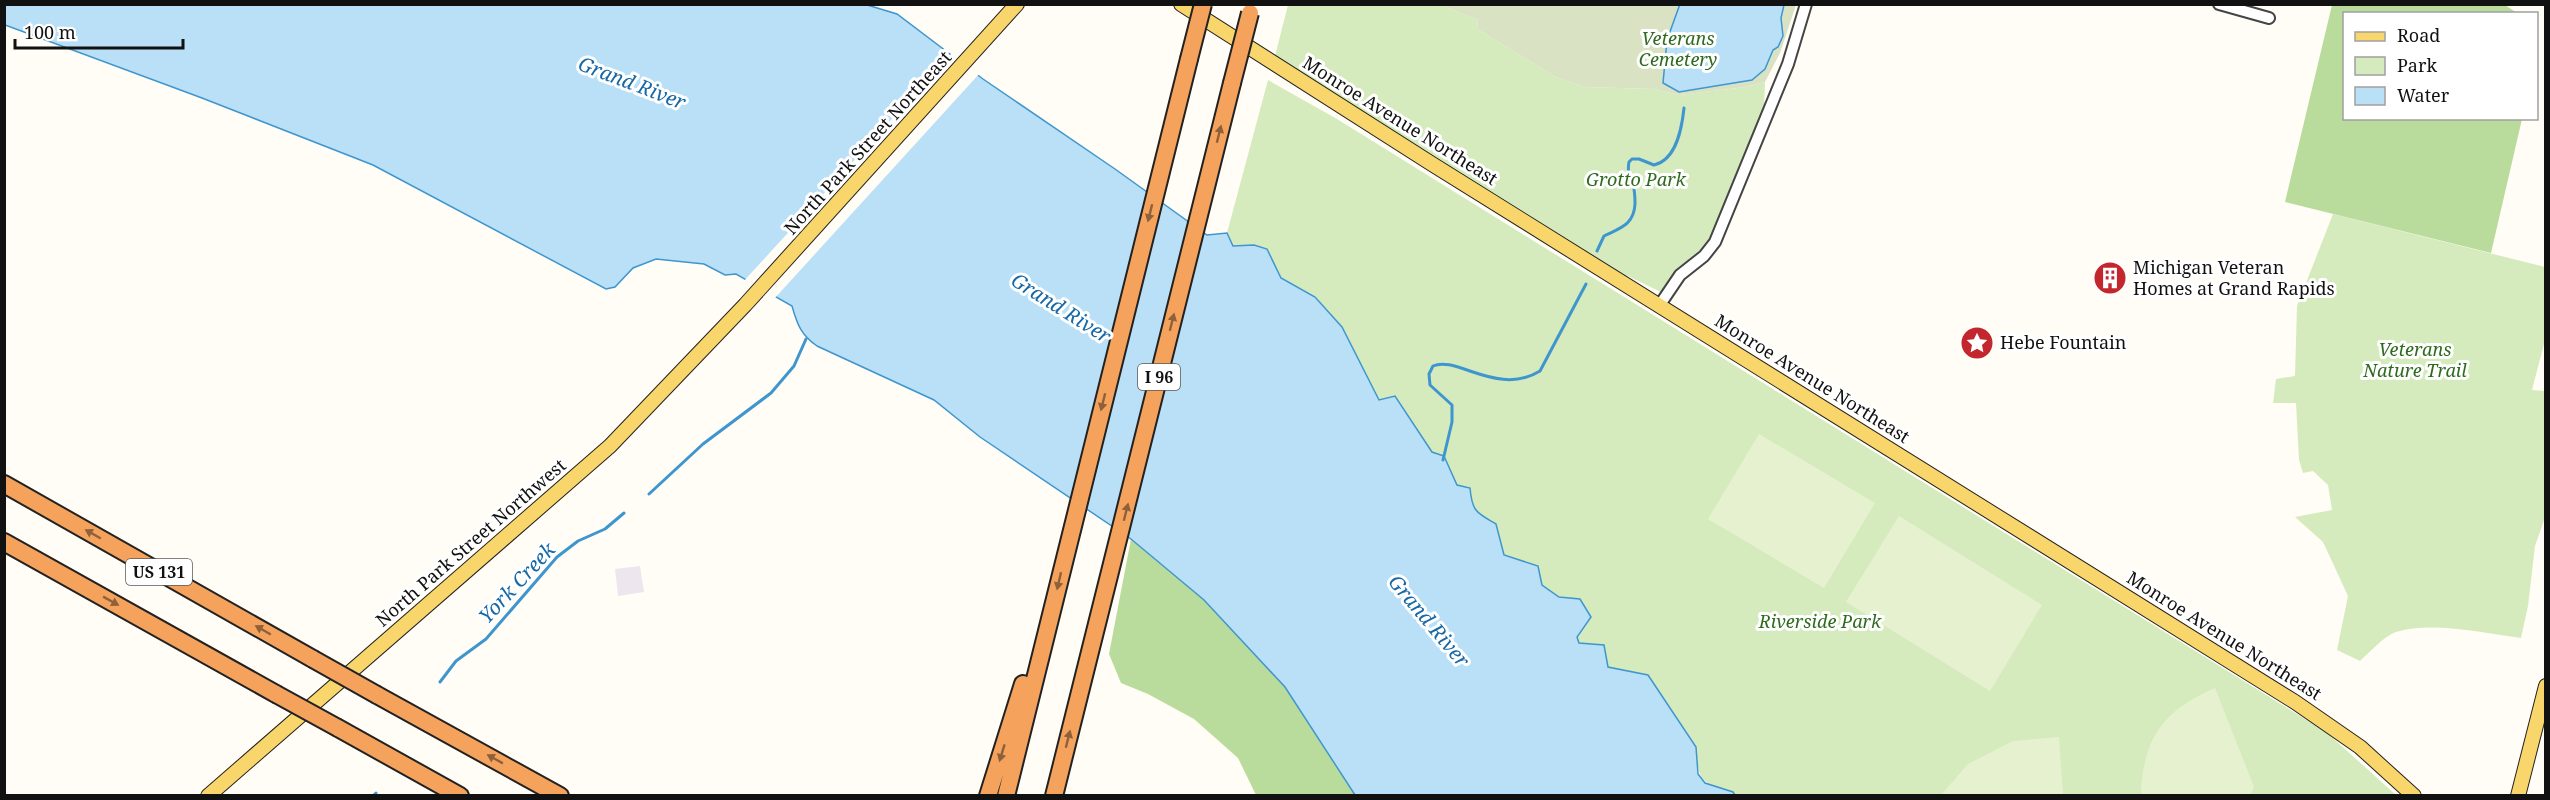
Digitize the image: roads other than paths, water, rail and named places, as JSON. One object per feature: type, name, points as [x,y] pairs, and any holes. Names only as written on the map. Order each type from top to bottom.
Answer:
[{"type":"highway","name":"I 96","points":[[1006,795],[1203,4]]},
{"type":"highway","name":"I 96","points":[[1054,795],[1251,9]]},
{"type":"highway","name":"US 131","points":[[4,484],[377,695],[553,791]]},
{"type":"highway","name":"US 131","points":[[4,542],[460,795]]},
{"type":"highway","points":[[988,795],[1024,681],[1050,619]]},
{"type":"highway","points":[[342,730],[437,795]]},
{"type":"highway","points":[[553,791],[566,795]]},
{"type":"main road","name":"North Park Street Northeast","points":[[745,306],[979,49],[1017,4]]},
{"type":"main road","name":"Monroe Avenue Northeast","points":[[1181,4],[1659,306],[2295,702],[2360,747],[2414,795]]},
{"type":"main road","name":"North Park Street Northwest","points":[[208,795],[610,446],[745,306]]},
{"type":"main road","points":[[2519,795],[2546,686]]},
{"type":"street","points":[[1659,306],[1680,276],[1715,243],[1784,75],[1806,4]]},
{"type":"street","points":[[2219,4],[2269,18]]},
{"type":"water","name":"Grand River","points":[[864,4],[897,14],[983,79],[1207,235],[1227,233],[1233,246],[1254,245],[1267,249],[1281,278],[1315,297],[1342,327],[1379,400],[1395,396],[1432,452],[1444,456],[1457,485],[1470,488],[1474,507],[1496,524],[1504,555],[1538,566],[1542,585],[1559,597],[1580,599],[1591,617],[1577,637],[1579,643],[1604,645],[1608,667],[1648,675],[1696,747],[1698,774],[1705,783],[1733,792],[1735,795],[1355,795],[1285,687],[1204,600],[1131,539],[980,437],[934,400],[817,346],[800,329],[792,306],[736,274],[725,275],[704,264],[656,259],[633,268],[615,287],[606,289],[373,165],[202,98],[5,25],[4,5]]},
{"type":"water","points":[[1680,4],[1784,5],[1781,18],[1783,36],[1778,47],[1773,50],[1765,69],[1752,80],[1679,92],[1663,83],[1667,40]]},
{"type":"water","name":"Hebe Fountain","points":[[1974,336],[1980,336],[1984,343],[1980,350],[1974,350],[1970,346],[1970,340]]},
{"type":"waterway","points":[[1597,251],[1604,236],[1621,228],[1632,217],[1635,192],[1629,172],[1629,162],[1632,159],[1639,159],[1654,165],[1668,157],[1677,142],[1684,108]]},
{"type":"waterway","points":[[1443,460],[1452,422],[1452,405],[1430,385],[1429,374],[1433,366],[1442,364],[1454,366],[1509,380],[1524,378],[1540,371],[1586,284]]},
{"type":"waterway","name":"York Creek","points":[[649,494],[703,444],[771,393],[794,366],[806,339]]},
{"type":"waterway","name":"York Creek","points":[[440,682],[456,661],[486,639],[557,557],[578,541],[605,529],[624,513]]},
{"type":"waterway","name":"York Creek","points":[[373,796],[376,793]]},
{"type":"place","name":"Michigan Veteran Homes at Grand Rapids","points":[[2110,278]]},
{"type":"place","name":"Hebe Fountain","points":[[1977,343]]},
{"type":"park label","name":"Veterans Cemetery","points":[[1678,49]]},
{"type":"park label","name":"Grotto Park","points":[[1636,180]]},
{"type":"park label","name":"Veterans Nature Trail","points":[[2415,360]]},
{"type":"park label","name":"Riverside Park","points":[[1820,622]]}]
